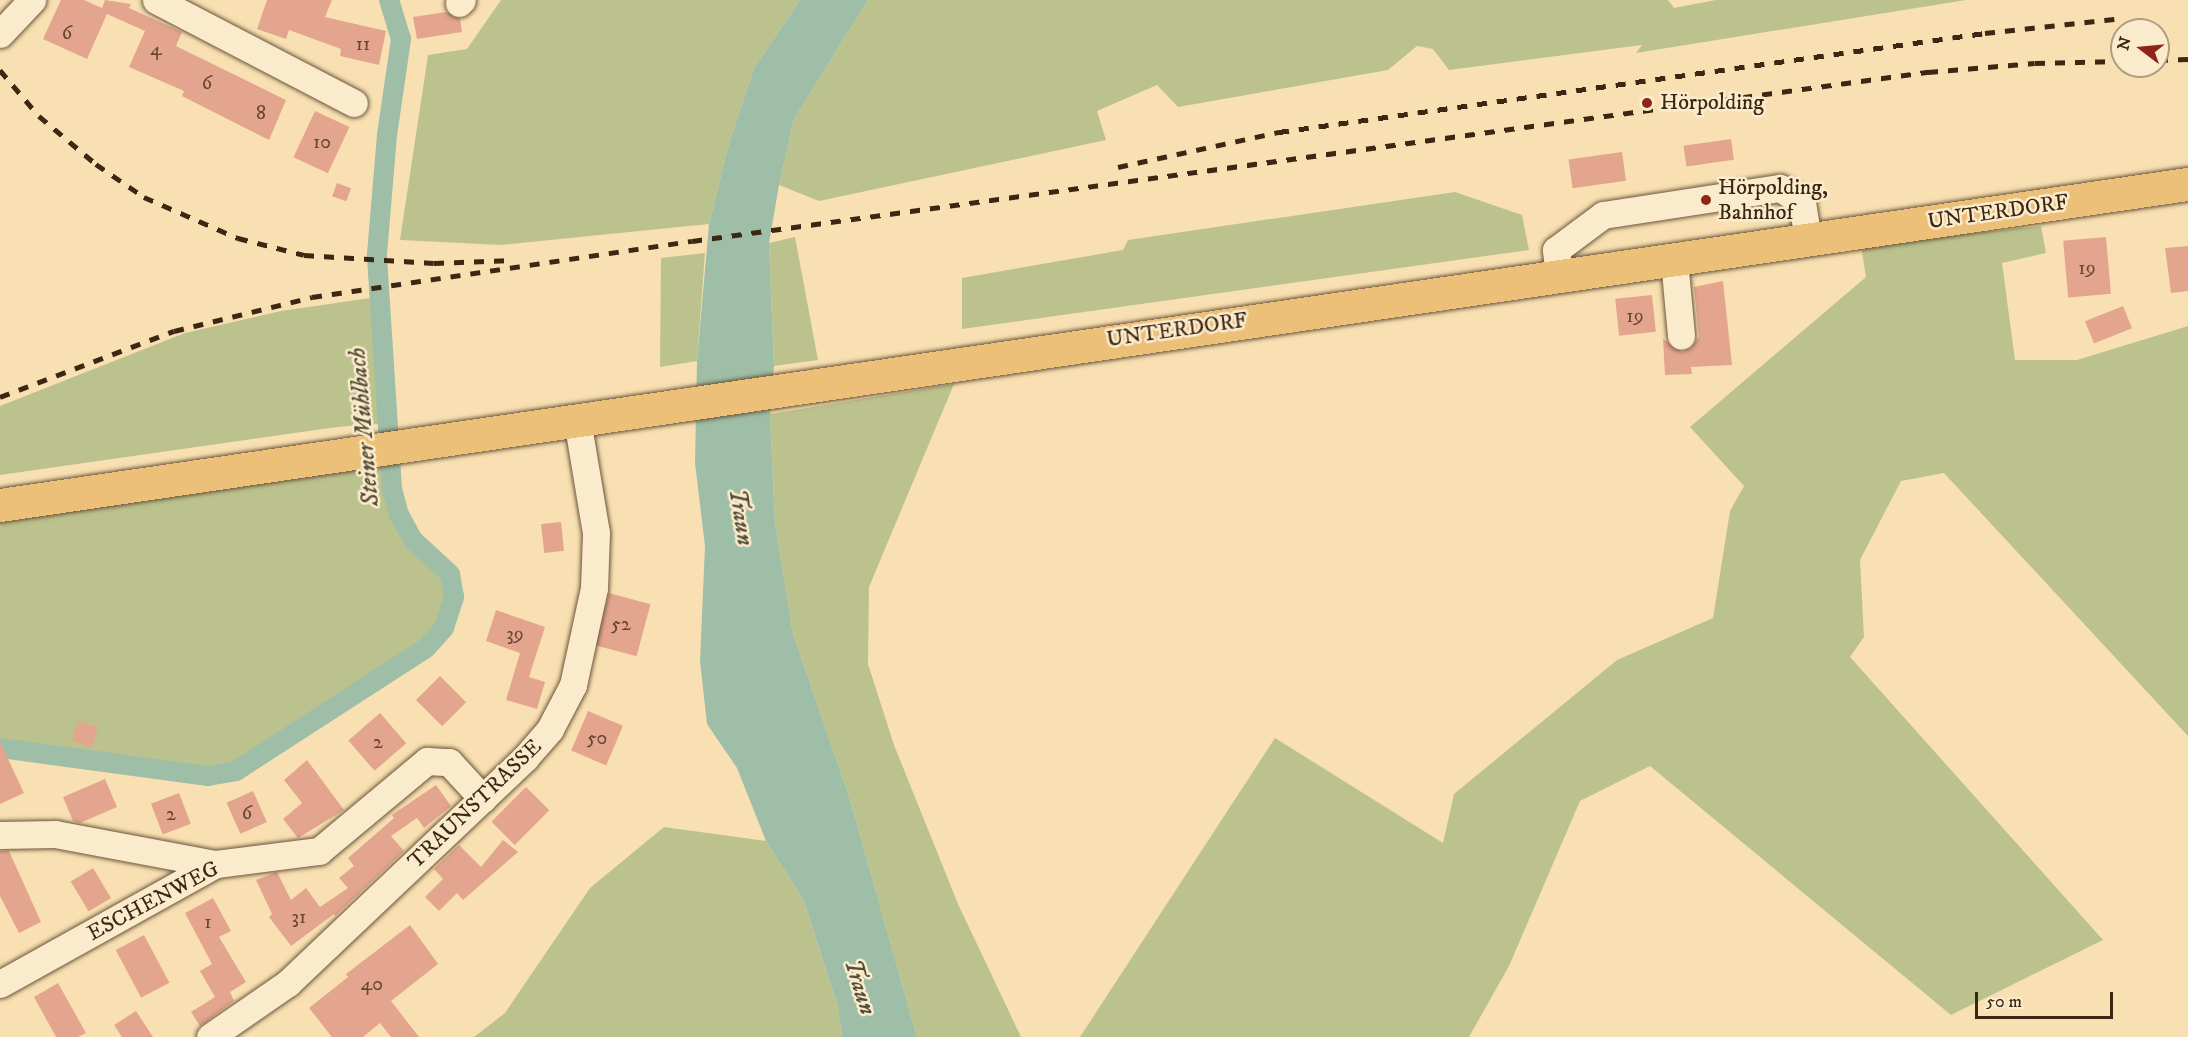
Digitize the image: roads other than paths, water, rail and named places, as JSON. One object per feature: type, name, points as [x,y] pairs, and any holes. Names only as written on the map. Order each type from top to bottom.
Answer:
[{"type":"main road","name":"UNTERDORF","points":[[0,505],[659,406],[2188,184]]},
{"type":"street","points":[[0,34],[32,0]]},
{"type":"street","points":[[156,0],[354,103]]},
{"type":"street","points":[[1559,275],[1556,250],[1603,215],[1780,188],[1802,202],[1808,239]]},
{"type":"street","points":[[1674,260],[1681,336]]},
{"type":"street","name":"TRAUNSTRASSE","points":[[210,1037],[288,983],[483,799],[550,729],[573,685],[594,588],[596,533],[578,419]]},
{"type":"street","name":"ESCHENWEG","points":[[0,984],[216,864],[319,851],[428,761],[449,762],[483,799]]},
{"type":"street","points":[[0,835],[55,834],[216,864]]},
{"type":"water","name":"Traun","points":[[800,0],[868,0],[794,119],[779,185],[769,243],[774,366],[770,414],[775,523],[793,634],[849,796],[917,1037],[842,1037],[838,1007],[804,901],[766,841],[737,768],[707,724],[700,661],[705,546],[695,463],[697,361],[709,224],[729,143],[754,68]]},
{"type":"waterway","name":"Steiner Mühlbach","points":[[0,748],[208,776],[236,771],[426,648],[444,628],[454,597],[450,574],[413,540],[399,515],[392,489],[377,254],[387,135],[401,39],[389,0]]},
{"type":"railway","points":[[1118,167],[1279,132],[1985,33],[2110,19]]},
{"type":"railway","points":[[2170,60],[2188,59]]},
{"type":"railway","points":[[0,397],[174,331],[312,297],[692,241],[1928,72],[2035,63],[2110,61]]},
{"type":"railway","points":[[0,70],[39,116],[96,164],[144,197],[238,238],[304,255],[434,263],[514,260]]},
{"type":"place","name":"Hörpolding","points":[[1647,103]]},
{"type":"place","name":"Hörpolding, Bahnhof","points":[[1706,200]]}]
